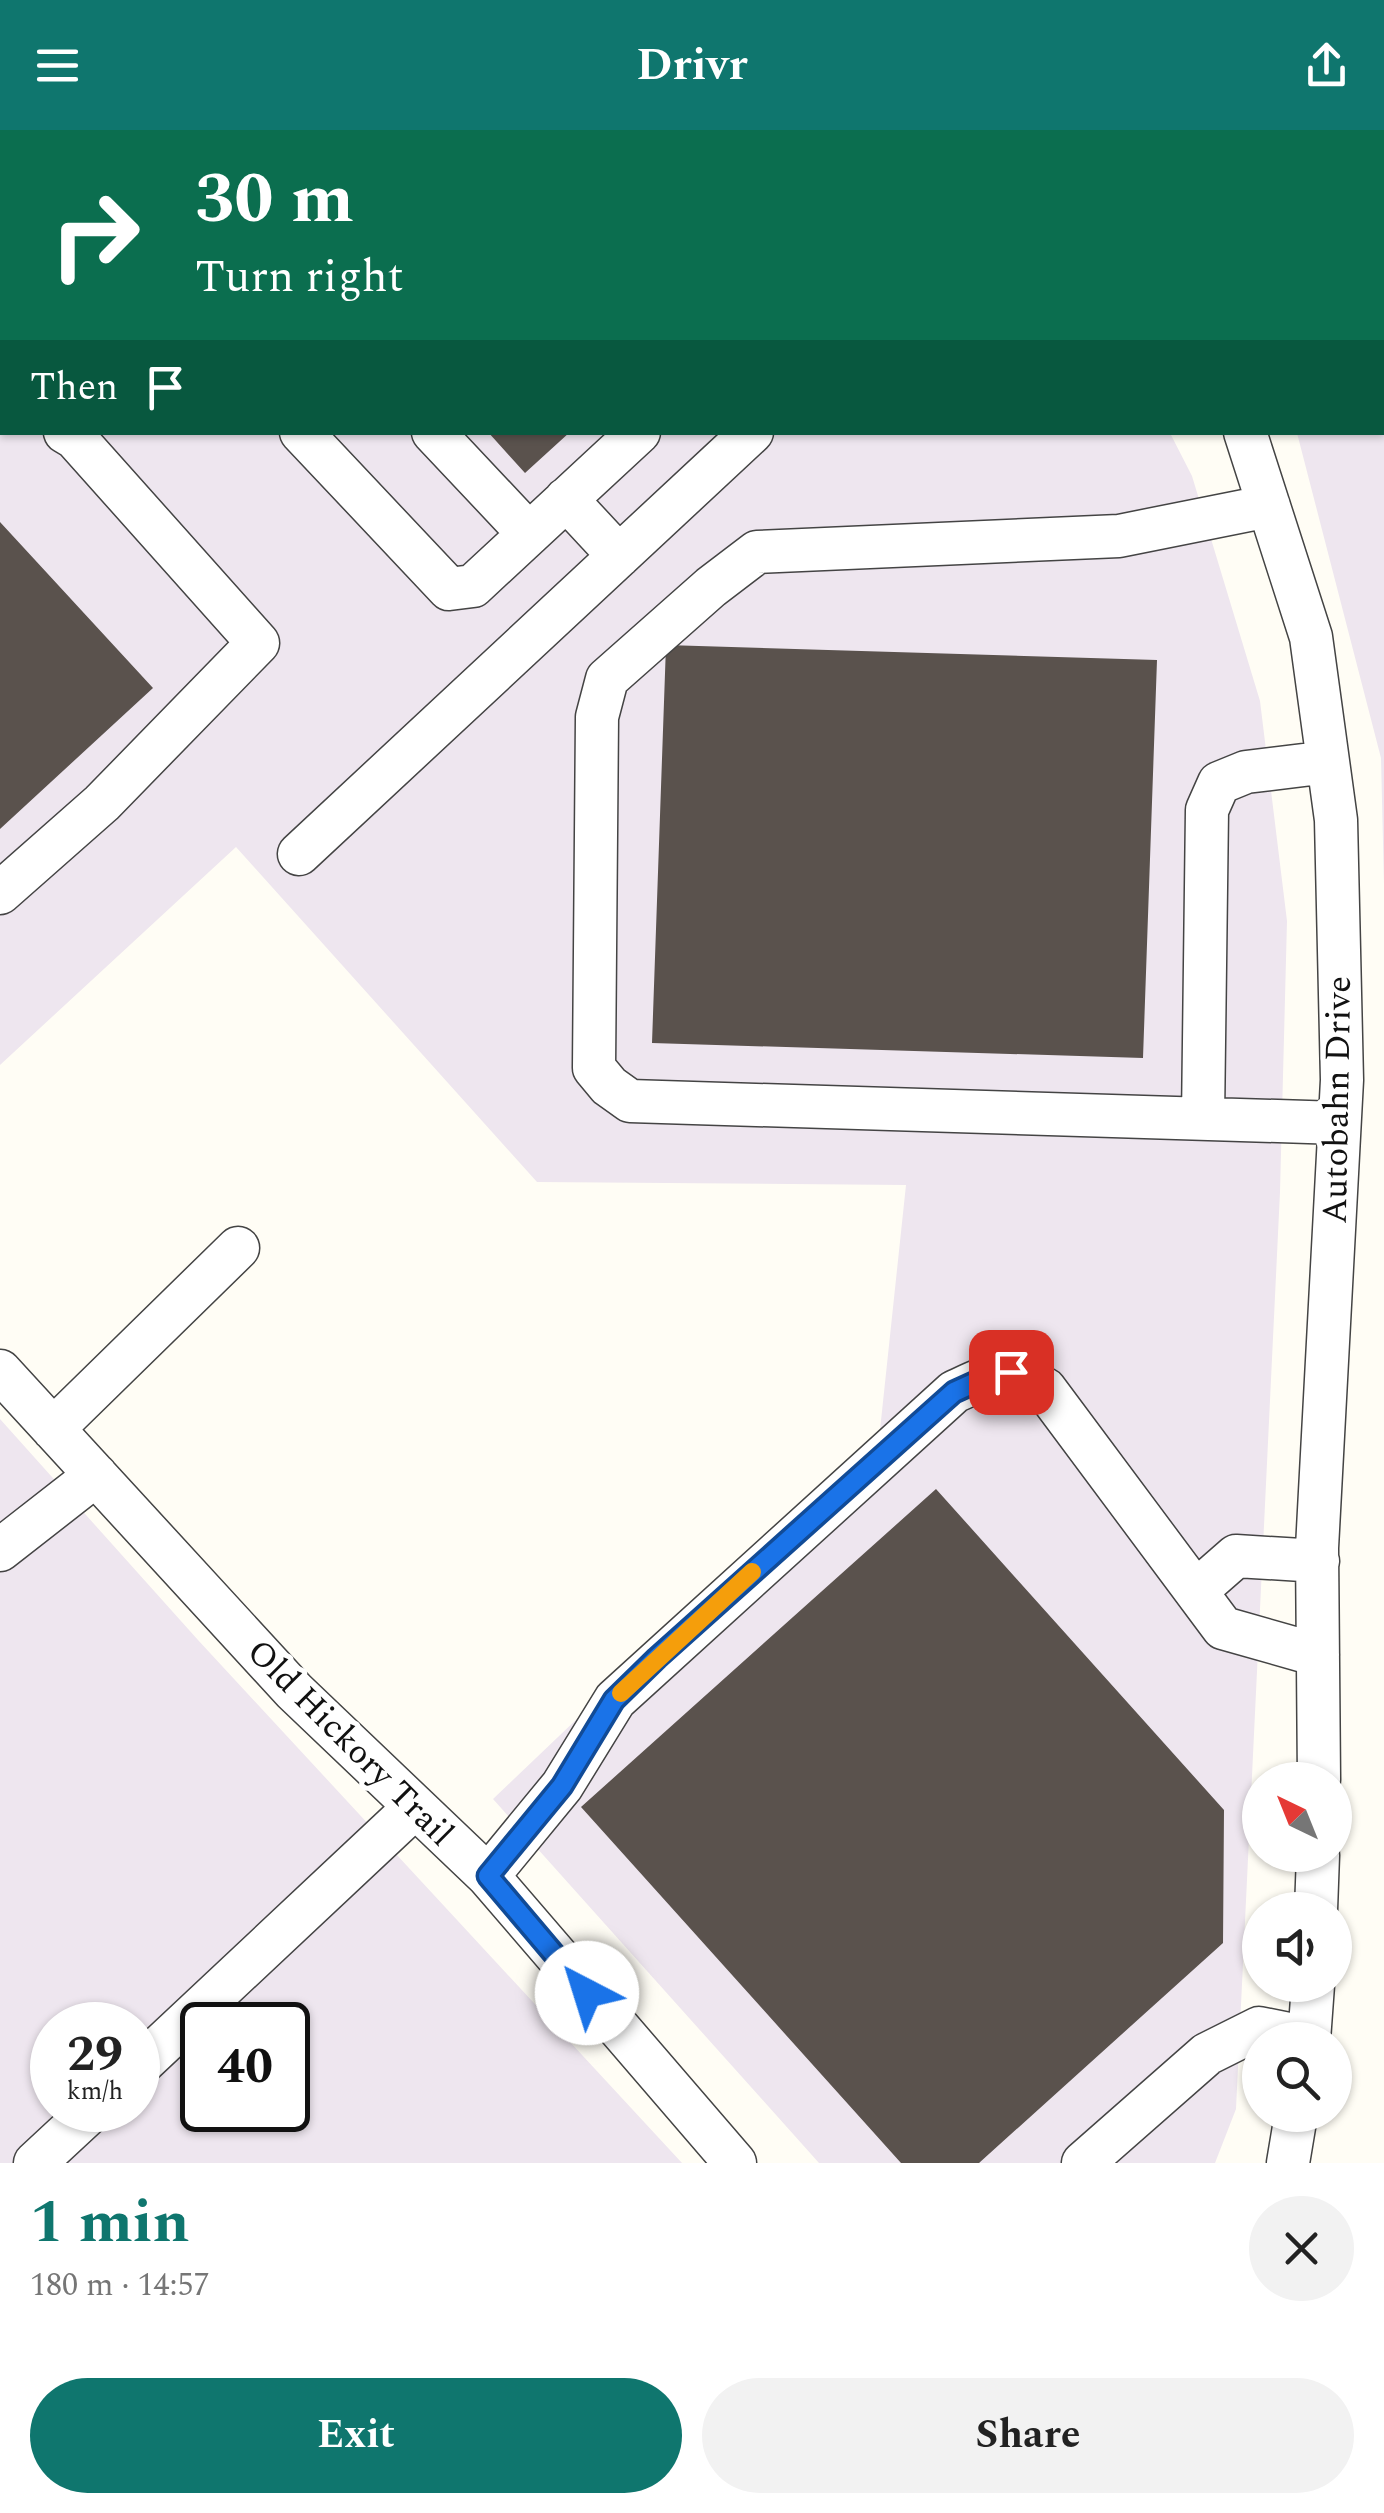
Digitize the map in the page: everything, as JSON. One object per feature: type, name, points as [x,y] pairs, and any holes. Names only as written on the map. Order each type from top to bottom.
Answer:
[{"type":"street","points":[[0,894],[102,803],[258,643],[70,435]]},
{"type":"street","points":[[304,435],[449,589],[473,586],[636,435]]},
{"type":"street","points":[[436,435],[529,534]]},
{"type":"street","points":[[299,854],[749,435]]},
{"type":"street","name":"Autobahn Drive","points":[[1246,435],[1311,638],[1336,820],[1342,1080],[1318,1561],[1319,1762]]},
{"type":"street","points":[[566,500],[619,556]]},
{"type":"street","points":[[1268,506],[1119,536],[758,552],[711,587],[607,679],[597,717],[594,1068],[630,1101],[1339,1123]]},
{"type":"street","points":[[1203,1119],[1206,810],[1219,783],[1246,772],[1328,762]]},
{"type":"street","points":[[52,1429],[238,1248]]},
{"type":"street","name":"Old Hickory Trail","points":[[0,1371],[294,1690],[488,1876],[735,2163]]},
{"type":"street","points":[[488,1876],[562,1786],[614,1700],[954,1392],[987,1377],[1011,1372],[1045,1389],[1223,1628],[1318,1655]]},
{"type":"street","points":[[0,1550],[96,1475]]},
{"type":"street","points":[[1196,1591],[1236,1556],[1318,1561]]},
{"type":"street","points":[[160,2046],[414,1808]]},
{"type":"street","points":[[1082,2163],[1207,2054],[1242,2036]]},
{"type":"street","points":[[35,2163],[68,2132]]},
{"type":"street","points":[[1288,2163],[1293,2132]]},
{"type":"shaded area","points":[[0,435],[1171,435],[1192,476],[1260,701],[1287,921],[1280,1192],[1253,1762],[1242,1762],[1242,1872],[1247,1872],[1246,1892],[1242,1892],[1236,2109],[1215,2163],[819,2163],[493,1799],[880,1430],[906,1185],[537,1182],[236,847],[0,1065]]},
{"type":"shaded area","points":[[1298,435],[1384,435],[1384,885],[1381,758]]},
{"type":"shaded area","points":[[0,1419],[198,1640],[682,2163],[0,2163]]},
{"type":"building","points":[[491,435],[567,435],[525,473]]},
{"type":"building","points":[[0,522],[153,688],[0,829]]},
{"type":"building","points":[[666,645],[1157,660],[1143,1058],[652,1043]]},
{"type":"building","points":[[936,1489],[1224,1810],[1223,1943],[979,2163],[901,2163],[581,1807]]},
{"type":"slow traffic","points":[[621,1693],[752,1572]]},
{"type":"route","points":[[587,1993],[488,1876],[562,1786],[614,1700],[657,1658],[954,1392],[987,1377],[1011,1372]]}]
